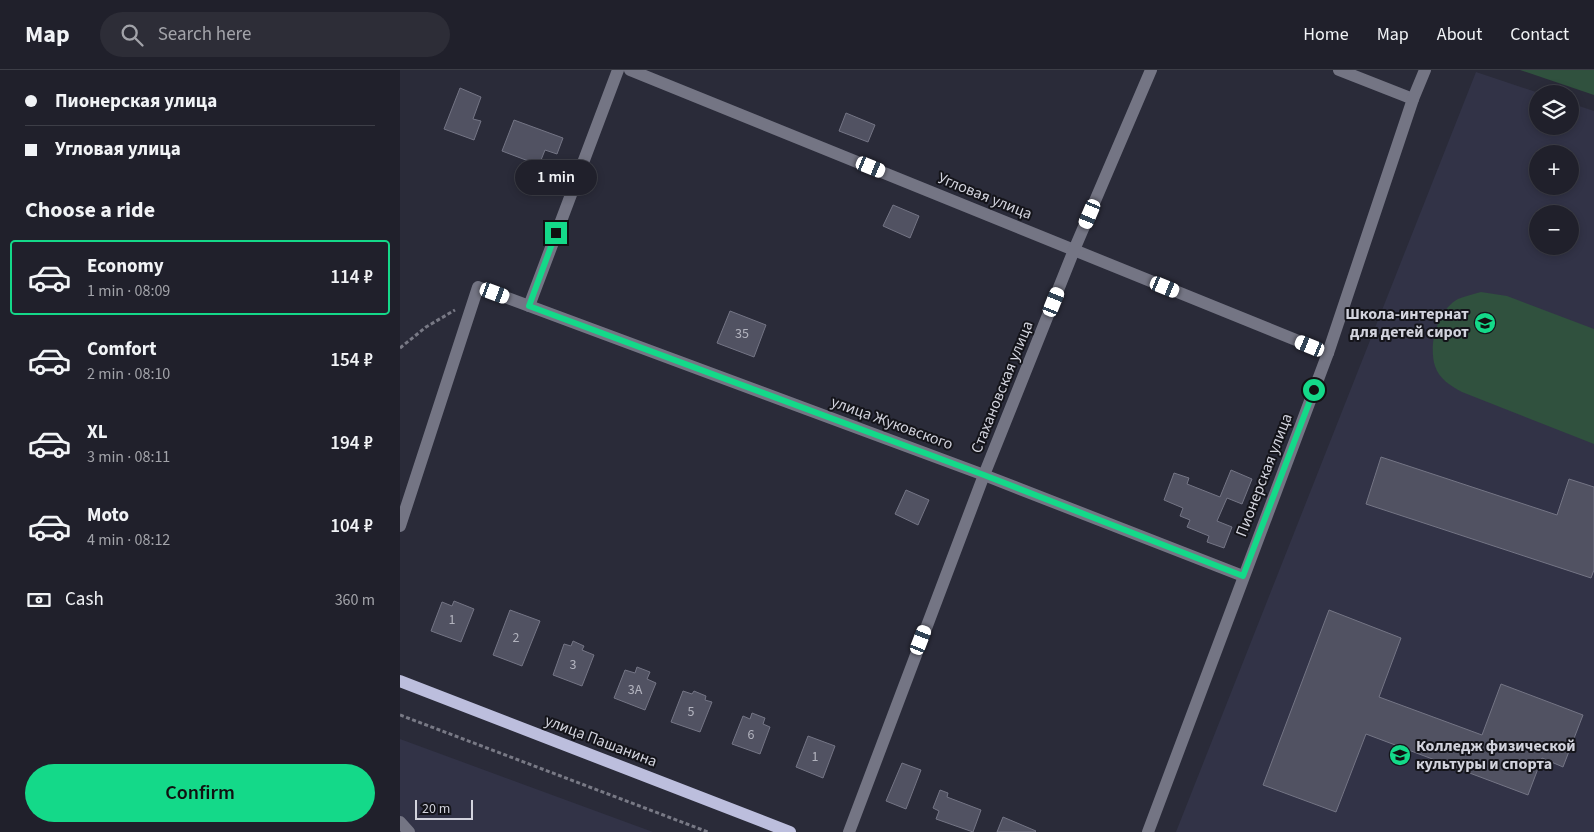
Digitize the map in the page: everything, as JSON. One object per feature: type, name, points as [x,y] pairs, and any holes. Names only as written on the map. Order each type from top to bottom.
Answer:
[{"type":"main road","name":"улица Пашанина","points":[[400,681],[790,832]]},
{"type":"street","points":[[529,306],[618,70]]},
{"type":"street","name":"Угловая улица","points":[[630,70],[1328,353]]},
{"type":"street","name":"Стахановская улица","points":[[849,832],[984,475],[1074,250],[1151,70]]},
{"type":"street","points":[[1340,70],[1413,99]]},
{"type":"street","name":"Пионерская улица","points":[[1148,832],[1328,353],[1413,99],[1425,70]]},
{"type":"street","name":"улица Жуковского","points":[[400,526],[478,287],[984,475],[1243,576]]},
{"type":"street","points":[[400,822],[409,832]]},
{"type":"path","points":[[400,348],[426,327],[459,307]]},
{"type":"path","points":[[400,715],[700,831],[708,832]]},
{"type":"shaded area","points":[[1476,72],[1529,90],[1529,135],[1579,135],[1579,106],[1594,111],[1594,832],[1176,832]]},
{"type":"shaded area","points":[[400,739],[653,832],[400,832]]},
{"type":"green space","points":[[1520,70],[1594,70],[1594,95],[1579,90],[1579,85],[1564,85]]},
{"type":"green space","points":[[1481,292],[1507,296],[1594,329],[1594,444],[1462,392],[1450,385],[1439,375],[1433,357],[1433,348],[1436,328],[1440,319],[1451,304],[1458,299]]},
{"type":"building","points":[[460,88],[481,97],[473,119],[481,121],[474,140],[444,129]]},
{"type":"building","points":[[846,113],[875,125],[868,142],[839,131]]},
{"type":"building","points":[[514,120],[563,138],[557,154],[545,150],[539,165],[502,151]]},
{"type":"building","points":[[893,205],[919,216],[910,238],[883,226]]},
{"type":"building","points":[[730,311],[766,325],[754,357],[717,343]]},
{"type":"building","points":[[1381,457],[1557,515],[1569,479],[1594,487],[1594,570],[1591,578],[1366,504]]},
{"type":"building","points":[[1231,470],[1252,479],[1242,504],[1227,498],[1217,521],[1232,527],[1224,548],[1207,542],[1209,536],[1187,527],[1190,520],[1180,516],[1183,508],[1164,500],[1174,473],[1189,478],[1187,484],[1220,497]]},
{"type":"building","points":[[906,490],[929,500],[918,525],[895,514]]},
{"type":"building","points":[[454,601],[474,609],[461,642],[431,631],[442,602],[452,606]]},
{"type":"building","points":[[510,610],[540,621],[522,666],[493,655]]},
{"type":"building","points":[[1329,610],[1401,638],[1379,697],[1482,735],[1501,684],[1583,715],[1563,767],[1542,758],[1528,795],[1366,734],[1336,812],[1263,785]]},
{"type":"building","points":[[573,641],[584,646],[582,650],[594,655],[582,686],[553,675],[564,644],[571,646]]},
{"type":"building","points":[[637,667],[650,672],[647,679],[656,683],[645,710],[614,698],[625,670],[635,673]]},
{"type":"building","points":[[683,691],[692,694],[694,691],[706,696],[705,700],[712,702],[700,732],[671,722]]},
{"type":"building","points":[[752,713],[765,718],[763,724],[770,727],[760,754],[732,744],[743,716],[750,719]]},
{"type":"building","points":[[808,736],[835,746],[823,778],[796,767]]},
{"type":"building","points":[[902,763],[921,770],[906,809],[886,801]]},
{"type":"building","points":[[940,790],[948,793],[947,797],[981,810],[973,832],[936,819],[939,811],[933,808]]},
{"type":"building","points":[[1003,817],[1036,831],[997,832]]},
{"type":"place","name":"Школа-интернат для детей сирот","points":[[1485,323]]},
{"type":"place","name":"Колледж физической культуры и спорта","points":[[1400,755]]},
{"type":"route","points":[[556,233],[529,306],[984,475],[1243,576],[1314,390]]}]
